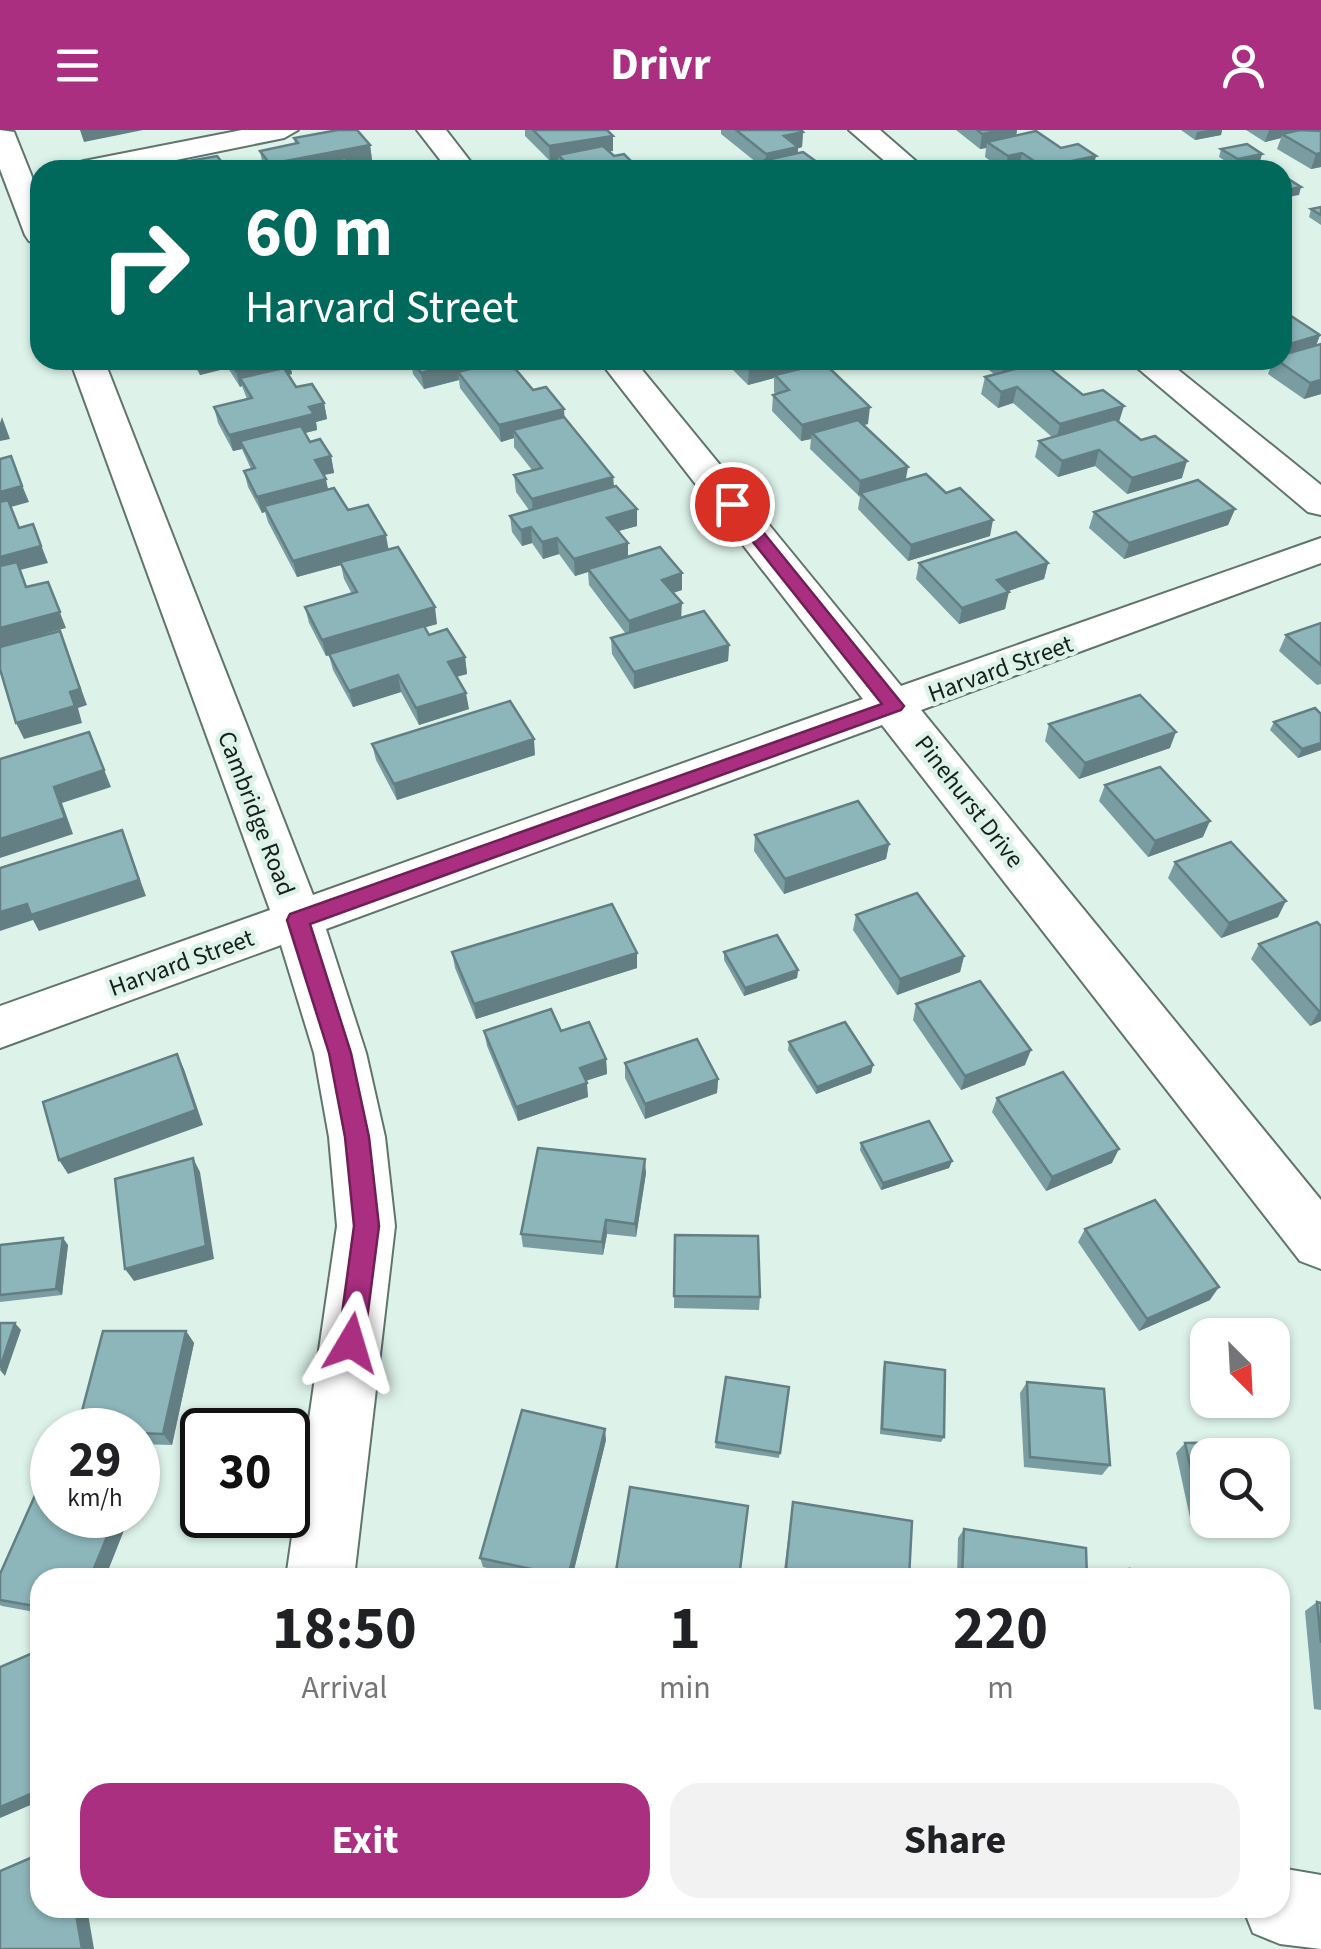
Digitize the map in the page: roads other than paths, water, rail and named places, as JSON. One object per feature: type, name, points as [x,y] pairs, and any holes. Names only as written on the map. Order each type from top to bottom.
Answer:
[{"type":"street","points":[[134,160],[284,130]]},
{"type":"street","points":[[431,130],[455,160]]},
{"type":"street","points":[[863,130],[900,160]]},
{"type":"street","points":[[0,132],[30,209]]},
{"type":"street","name":"Cambridge Road","points":[[91,370],[298,920],[340,1053],[357,1137],[366,1226],[321,1568]]},
{"type":"street","name":"Pinehurst Drive","points":[[624,370],[1321,1244]]},
{"type":"street","points":[[1157,370],[1321,504]]},
{"type":"street","name":"Harvard Street","points":[[0,1027],[1321,550]]},
{"type":"street","points":[[1290,1907],[1321,1912]]}]
